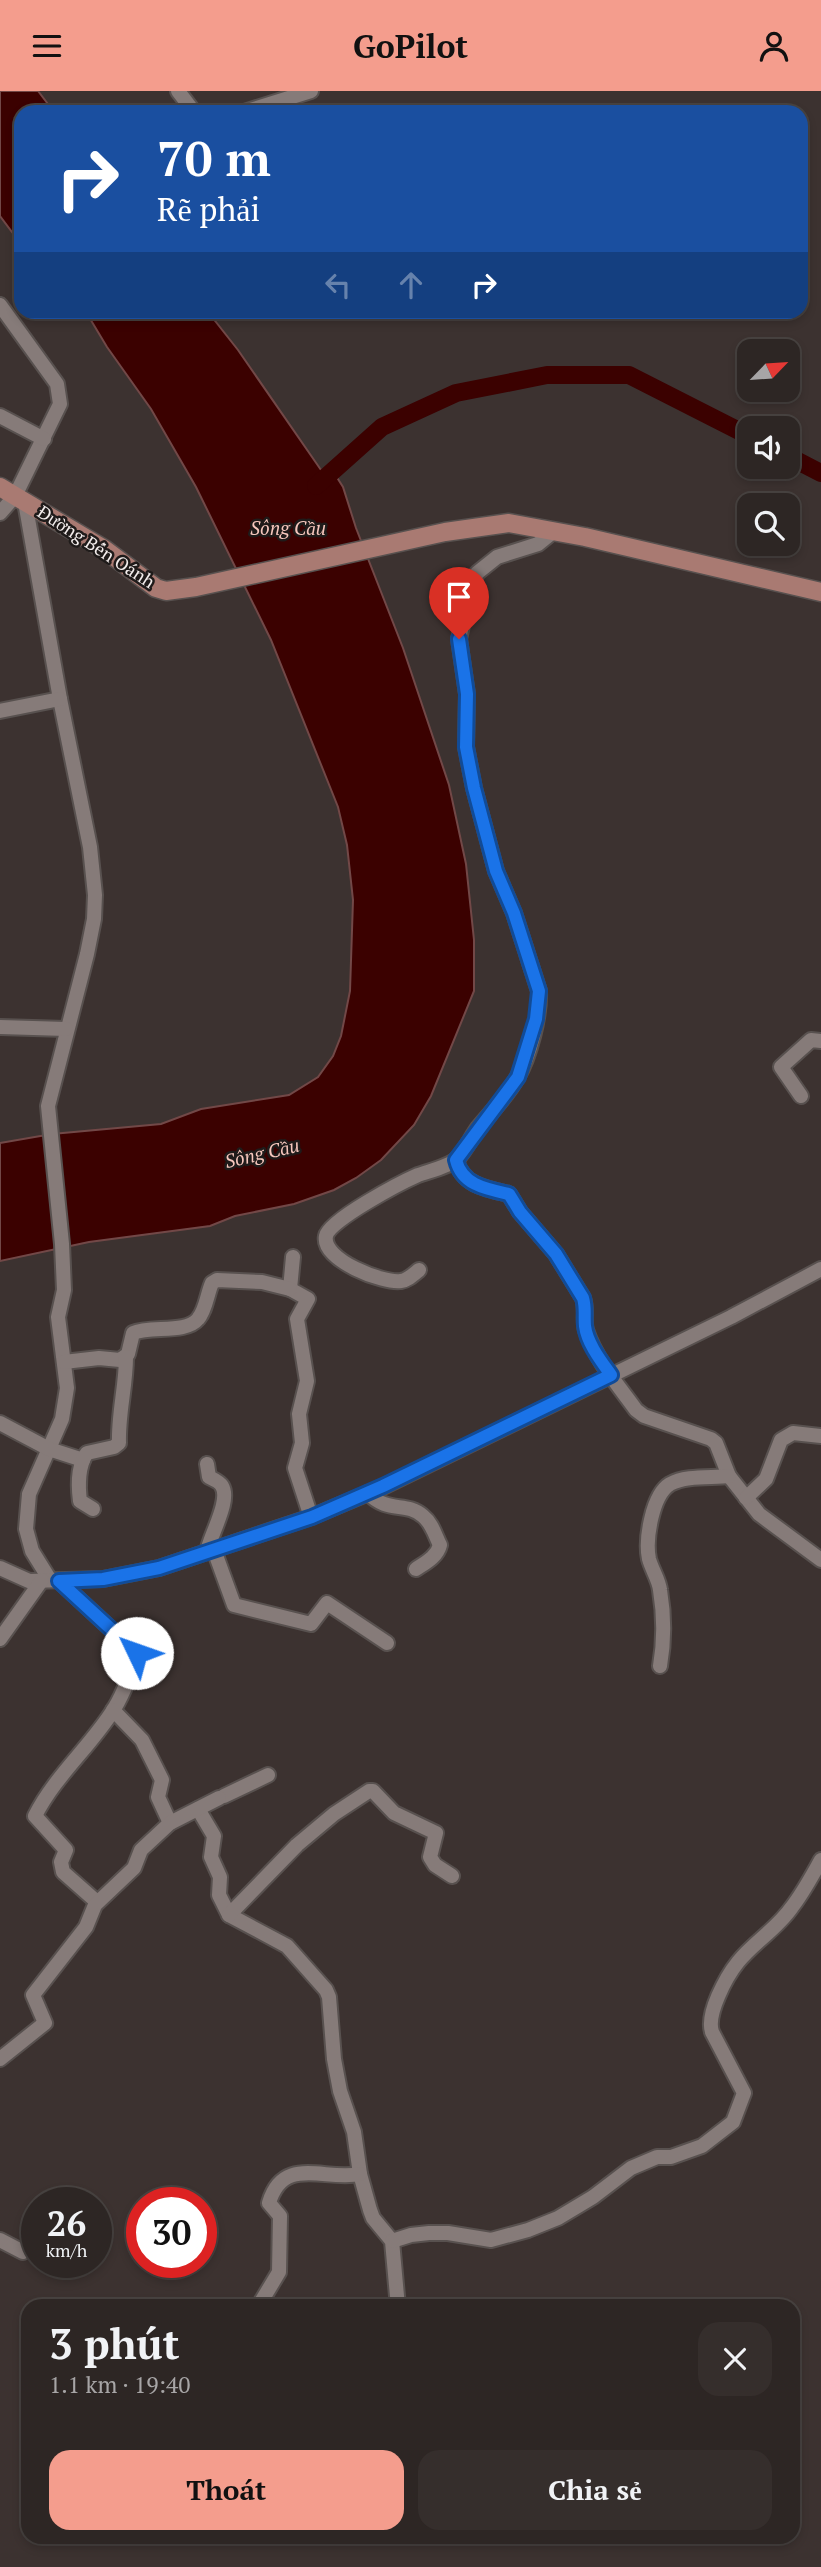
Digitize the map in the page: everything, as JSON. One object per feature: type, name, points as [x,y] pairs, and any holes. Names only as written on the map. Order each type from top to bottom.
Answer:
[{"type":"main road","name":"Đường Bến Oánh","points":[[13,495],[104,549],[156,588],[166,591],[196,587],[445,532],[509,523],[821,591]]},
{"type":"street","points":[[178,91],[189,105]]},
{"type":"street","points":[[267,105],[312,91]]},
{"type":"street","points":[[0,305],[57,384],[60,393],[60,404],[44,439],[0,513]]},
{"type":"street","points":[[0,416],[44,439]]},
{"type":"street","points":[[13,495],[87,827],[95,895],[92,931],[48,1106],[62,1244],[64,1290],[58,1317],[67,1388],[62,1419],[29,1495],[26,1529],[32,1551],[50,1580],[137,1653],[129,1679],[113,1710],[57,1781],[36,1816],[66,1850],[61,1862],[64,1872],[97,1902]]},
{"type":"street","points":[[419,1270],[405,1281],[395,1282],[345,1265],[331,1253],[326,1236],[340,1220],[397,1184],[456,1160],[518,1077],[531,1039],[539,991],[517,923],[496,871],[474,788],[466,747],[467,694],[459,639],[470,590],[477,573],[496,557],[538,544],[554,531]]},
{"type":"street","points":[[0,711],[60,699]]},
{"type":"street","points":[[0,1027],[66,1029]]},
{"type":"street","points":[[800,1096],[781,1067],[811,1040],[821,1041]]},
{"type":"street","points":[[456,1160],[459,1171],[466,1178],[482,1188],[509,1194],[520,1212],[556,1254],[586,1305],[586,1331],[598,1357],[636,1410],[644,1416],[716,1443],[729,1476],[746,1498],[772,1526],[821,1560]]},
{"type":"street","points":[[290,1289],[293,1257]]},
{"type":"street","points":[[0,1568],[29,1581],[103,1579],[159,1568],[312,1517],[368,1493],[611,1375],[790,1287],[821,1269]]},
{"type":"street","points":[[93,1509],[80,1501],[79,1481],[83,1460],[87,1453],[114,1447],[119,1443],[125,1357],[133,1332],[182,1326],[196,1321],[212,1283],[217,1280],[262,1282],[290,1289],[308,1299],[297,1319],[307,1381],[299,1414],[302,1443],[295,1468],[312,1517]]},
{"type":"street","points":[[64,1361],[99,1358],[120,1360],[125,1357]]},
{"type":"street","points":[[0,1423],[49,1449],[83,1460]]},
{"type":"street","points":[[746,1498],[766,1479],[781,1440],[793,1433],[821,1436]]},
{"type":"street","points":[[207,1464],[209,1477],[220,1483],[224,1491],[223,1506],[210,1536],[211,1551],[234,1605],[307,1625],[311,1624],[322,1606],[327,1603],[387,1643]]},
{"type":"street","points":[[660,1667],[661,1591],[649,1560],[648,1549],[655,1499],[678,1481],[729,1476]]},
{"type":"street","points":[[368,1493],[378,1503],[417,1512],[429,1522],[440,1545],[439,1549],[416,1569]]},
{"type":"street","points":[[0,1639],[50,1580]]},
{"type":"street","points":[[113,1710],[142,1740],[162,1780],[158,1797],[170,1823]]},
{"type":"street","points":[[0,2059],[45,2023],[33,1995],[86,1927],[97,1902],[134,1868],[141,1850],[170,1823],[268,1775]]},
{"type":"street","points":[[229,1915],[297,1845],[334,1814],[369,1791],[373,1791],[394,1814],[436,1833],[430,1857],[435,1865],[452,1876]]},
{"type":"street","points":[[198,1809],[214,1836],[211,1857],[220,1877],[219,1895],[229,1915],[287,1946],[326,1990],[329,1997],[336,2070],[354,2132],[360,2174],[373,2218],[392,2241],[397,2299]]},
{"type":"street","points":[[392,2241],[429,2233],[448,2233],[491,2240],[528,2230],[577,2208],[631,2168],[657,2157],[671,2157],[697,2149],[733,2122],[744,2093],[712,2032],[710,2022],[713,2008],[739,1961],[768,1936],[792,1909],[821,1860]]},
{"type":"street","points":[[263,2299],[279,2272],[281,2220],[269,2203],[279,2184],[288,2176],[299,2173],[348,2176],[360,2174]]},
{"type":"street","points":[[0,2240],[21,2251]]},
{"type":"water","points":[[0,91],[38,91],[49,105],[14,105],[14,235],[0,216]]},
{"type":"water","name":"Sông Cầu","points":[[90,319],[214,319],[321,470],[331,468],[343,487],[356,528],[403,648],[449,785],[466,864],[474,940],[474,991],[431,1096],[414,1125],[381,1160],[356,1178],[334,1190],[294,1204],[235,1216],[210,1226],[89,1242],[0,1261],[0,1143],[52,1134],[161,1124],[201,1109],[289,1095],[318,1077],[333,1056],[341,1036],[350,991],[353,900],[347,845],[338,807],[271,640],[196,487],[151,409]]},
{"type":"waterway","points":[[316,486],[382,427],[456,393],[547,375],[629,375],[737,430]]},
{"type":"waterway","points":[[800,462],[821,473]]},
{"type":"route","points":[[137,1653],[59,1581],[103,1579],[159,1568],[312,1517],[383,1486],[611,1375],[598,1357],[586,1331],[586,1305],[583,1298],[552,1248],[520,1212],[509,1194],[482,1188],[466,1178],[459,1171],[456,1160],[518,1077],[531,1039],[539,1003],[539,991],[514,913],[496,871],[474,788],[466,747],[467,694],[459,639]]}]
